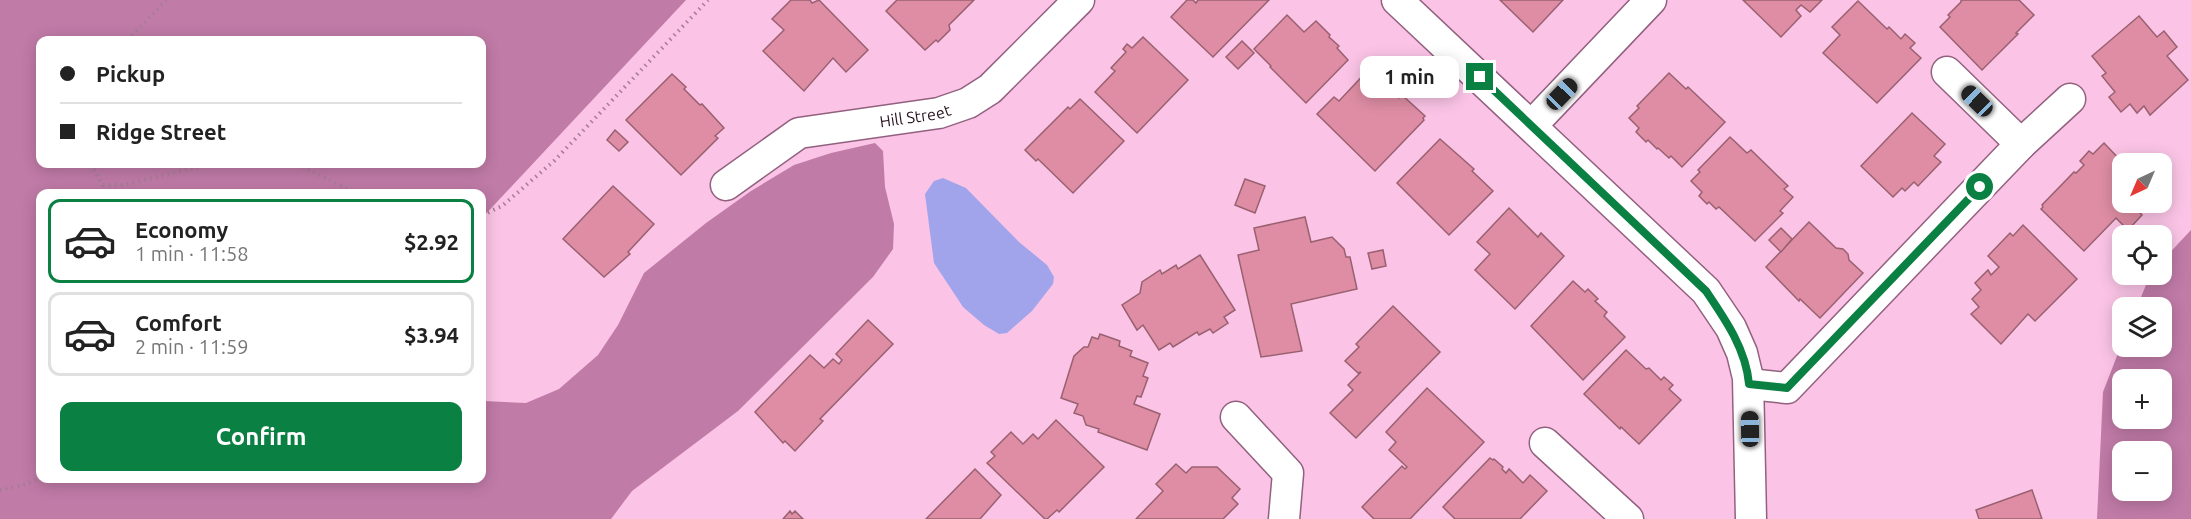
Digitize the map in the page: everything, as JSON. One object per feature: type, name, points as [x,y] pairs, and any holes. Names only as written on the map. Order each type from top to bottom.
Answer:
[{"type":"street","name":"Hill Street","points":[[726,184],[799,133],[939,113],[968,103],[990,89],[1079,0]]},
{"type":"street","points":[[1397,0],[1706,291],[1731,328],[1742,352],[1749,384],[1751,519]]},
{"type":"street","points":[[1532,125],[1651,0]]},
{"type":"street","points":[[1947,72],[2021,144]]},
{"type":"street","points":[[1749,384],[1787,388],[2021,144],[2070,99]]},
{"type":"street","points":[[1236,417],[1288,473],[1284,519]]},
{"type":"street","points":[[1545,442],[1628,519]]},
{"type":"path","points":[[132,36],[166,0]]},
{"type":"path","points":[[486,213],[502,206],[554,160],[708,0]]},
{"type":"path","points":[[93,168],[103,185],[123,185],[194,168]]},
{"type":"path","points":[[305,168],[348,189]]},
{"type":"path","points":[[0,490],[36,480]]},
{"type":"shaded area","points":[[0,0],[686,0],[486,214],[486,189],[36,189],[36,483],[486,483],[486,401],[526,403],[559,389],[598,355],[618,325],[644,273],[706,223],[751,191],[794,165],[831,153],[875,143],[883,151],[885,187],[894,224],[893,249],[873,277],[738,411],[632,491],[611,519],[0,519]]},
{"type":"shaded area","points":[[2191,230],[2191,519],[2097,519],[2103,392],[2117,357],[2172,357],[2172,297],[2141,297],[2146,285],[2172,285],[2172,250]]},
{"type":"water","points":[[943,178],[966,188],[1019,242],[1047,265],[1054,277],[1053,284],[1032,311],[1007,333],[999,334],[984,325],[963,307],[934,263],[925,194],[934,181]]},
{"type":"building","points":[[791,0],[810,0],[812,3],[819,0],[868,50],[846,72],[833,58],[804,91],[763,51],[784,30],[772,19]]},
{"type":"building","points":[[897,0],[974,0],[949,25],[950,30],[938,42],[936,40],[925,50],[886,11]]},
{"type":"building","points":[[1187,0],[1193,0],[1196,3],[1198,0],[1269,0],[1213,57],[1171,17]]},
{"type":"building","points":[[1500,0],[1563,0],[1533,32]]},
{"type":"building","points":[[1743,0],[1822,0],[1810,12],[1801,5],[1796,10],[1801,16],[1781,37]]},
{"type":"building","points":[[1961,0],[2019,0],[2034,15],[1982,70],[1940,27]]},
{"type":"building","points":[[1858,1],[1887,29],[1889,27],[1901,39],[1905,34],[1915,43],[1910,48],[1921,58],[1877,103],[1823,53],[1840,35],[1832,27]]},
{"type":"building","points":[[1287,15],[1304,32],[1316,21],[1330,35],[1329,37],[1339,46],[1337,48],[1348,60],[1306,103],[1254,49]]},
{"type":"building","points":[[2139,16],[2157,37],[2164,31],[2177,47],[2167,56],[2188,80],[2150,115],[2144,106],[2137,113],[2130,104],[2121,112],[2109,97],[2115,92],[2102,76],[2106,73],[2092,56]]},
{"type":"building","points":[[1143,37],[1188,80],[1137,133],[1095,92],[1115,71],[1111,68],[1126,52],[1123,49],[1127,44],[1132,48]]},
{"type":"building","points":[[1242,41],[1254,53],[1238,69],[1226,57]]},
{"type":"building","points":[[1369,69],[1399,98],[1402,95],[1425,116],[1424,120],[1375,171],[1317,114],[1334,97],[1339,101]]},
{"type":"building","points":[[1669,73],[1686,89],[1688,87],[1725,122],[1682,167],[1648,140],[1646,142],[1636,132],[1639,128],[1629,118],[1639,108],[1637,106]]},
{"type":"building","points":[[672,74],[724,128],[715,136],[718,138],[681,175],[626,120]]},
{"type":"building","points":[[1080,99],[1124,141],[1073,193],[1038,159],[1036,161],[1025,150],[1068,107],[1070,109]]},
{"type":"building","points":[[1912,113],[1945,144],[1934,156],[1941,162],[1918,186],[1914,182],[1905,191],[1902,188],[1893,197],[1861,166]]},
{"type":"building","points":[[615,130],[628,142],[619,151],[607,140]]},
{"type":"building","points":[[1730,137],[1747,153],[1751,150],[1788,186],[1784,189],[1793,197],[1780,211],[1783,213],[1755,241],[1719,207],[1716,209],[1709,202],[1707,204],[1699,196],[1702,192],[1691,181],[1700,172],[1698,170]]},
{"type":"building","points":[[1440,139],[1474,169],[1472,171],[1493,191],[1449,235],[1397,183]]},
{"type":"building","points":[[2104,143],[2114,153],[2112,213],[2140,213],[2142,215],[2133,225],[2123,225],[2116,218],[2084,251],[2041,209],[2042,205],[2074,172],[2076,173],[2084,165],[2080,161],[2089,151],[2093,154]]},
{"type":"building","points":[[1245,179],[1265,186],[1255,213],[1235,205]]},
{"type":"building","points":[[613,186],[654,224],[628,252],[630,254],[604,277],[563,239]]},
{"type":"building","points":[[1509,208],[1538,237],[1541,233],[1564,256],[1515,309],[1475,270],[1490,254],[1477,242]]},
{"type":"building","points":[[1305,217],[1311,242],[1332,237],[1344,249],[1346,257],[1350,257],[1357,289],[1291,304],[1302,351],[1261,357],[1238,255],[1259,250],[1254,228]]},
{"type":"building","points":[[1809,222],[1836,248],[1843,249],[1848,254],[1849,260],[1863,273],[1820,318],[1800,299],[1799,301],[1766,267]]},
{"type":"building","points":[[2023,225],[2077,279],[2035,321],[2028,314],[2001,344],[1971,314],[1979,307],[1972,299],[1981,290],[1975,283],[1988,270],[1991,275],[1999,267],[1988,256],[2010,233],[2013,236]]},
{"type":"building","points":[[1781,228],[1792,239],[1781,252],[1769,240]]},
{"type":"building","points":[[1383,250],[1386,266],[1372,269],[1368,253]]},
{"type":"building","points":[[1200,255],[1235,310],[1224,317],[1228,323],[1213,333],[1210,329],[1199,335],[1197,332],[1173,347],[1170,343],[1159,350],[1143,325],[1137,330],[1122,305],[1140,293],[1142,282],[1160,270],[1162,274],[1176,265],[1178,269]]},
{"type":"building","points":[[1573,281],[1585,292],[1588,289],[1598,299],[1595,301],[1607,312],[1604,316],[1625,337],[1583,380],[1531,326]]},
{"type":"building","points":[[1393,306],[1440,352],[1356,438],[1330,413],[1353,390],[1348,385],[1361,372],[1358,373],[1345,361],[1359,347],[1356,344]]},
{"type":"building","points":[[868,320],[893,344],[820,419],[823,421],[795,451],[785,441],[783,443],[755,412],[810,355],[824,368],[833,359],[839,364],[842,360],[836,354]]},
{"type":"building","points":[[1100,334],[1120,341],[1119,346],[1132,351],[1130,356],[1148,363],[1143,376],[1148,378],[1141,397],[1137,396],[1134,404],[1160,414],[1147,450],[1098,432],[1099,429],[1086,425],[1083,416],[1074,413],[1078,404],[1061,398],[1074,356],[1084,347],[1088,347],[1092,337],[1098,339]]},
{"type":"building","points":[[1626,350],[1646,369],[1649,368],[1661,380],[1664,377],[1673,385],[1669,389],[1681,400],[1639,444],[1584,394]]},
{"type":"building","points":[[1427,388],[1484,442],[1410,519],[1374,519],[1362,507],[1402,466],[1405,469],[1407,467],[1389,450],[1396,442],[1386,432]]},
{"type":"building","points":[[1056,420],[1104,467],[1059,512],[1057,510],[1045,519],[987,463],[995,456],[991,452],[1011,432],[1023,444],[1033,434],[1038,439]]},
{"type":"building","points":[[1490,458],[1503,467],[1506,473],[1509,469],[1523,483],[1530,475],[1547,491],[1520,519],[1455,519],[1443,507]]},
{"type":"building","points":[[1176,464],[1186,473],[1192,467],[1217,467],[1240,489],[1232,498],[1238,504],[1223,519],[1136,519],[1163,491],[1156,484]]},
{"type":"building","points":[[975,469],[1001,495],[980,519],[926,519]]},
{"type":"building","points":[[2032,490],[2042,519],[1979,519],[1976,510]]},
{"type":"building","points":[[790,511],[792,514],[795,511],[803,519],[783,519]]},
{"type":"route","points":[[1480,77],[1706,291],[1731,328],[1742,352],[1749,384],[1787,388],[1980,187]]}]
